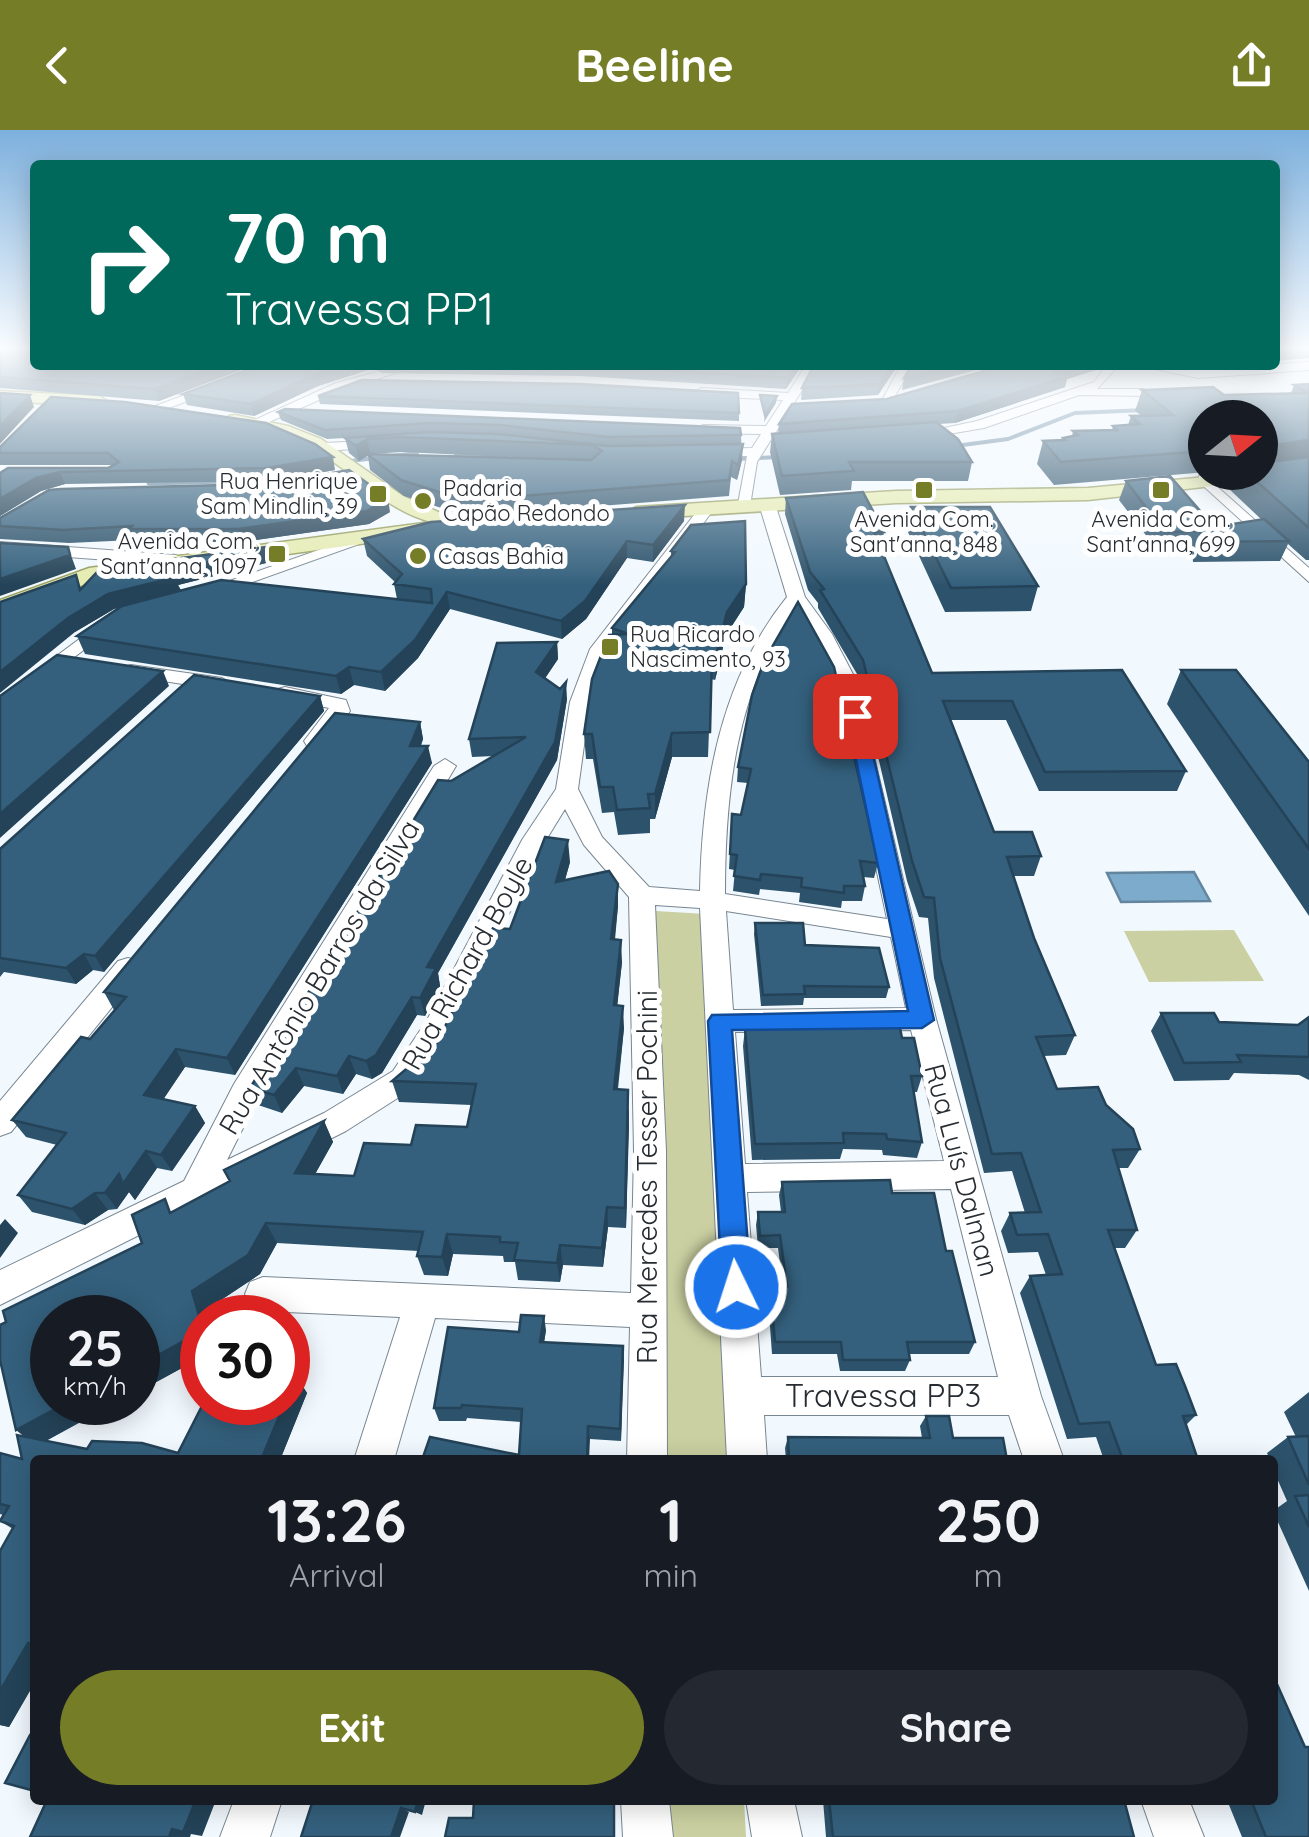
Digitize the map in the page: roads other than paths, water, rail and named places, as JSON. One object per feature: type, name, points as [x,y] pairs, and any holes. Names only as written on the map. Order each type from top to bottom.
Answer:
[{"type":"main road","points":[[0,608],[89,575],[385,532],[471,524],[439,519],[395,502],[324,448],[265,427]]},
{"type":"main road","points":[[1278,472],[1309,469]]},
{"type":"main road","points":[[607,515],[896,496],[1062,495],[1188,481]]},
{"type":"main road","points":[[385,532],[395,502]]},
{"type":"street","points":[[742,506],[755,453],[772,427]]},
{"type":"street","points":[[900,437],[974,427]]},
{"type":"street","points":[[685,428],[770,430]]},
{"type":"street","points":[[324,448],[395,441]]},
{"type":"street","points":[[689,454],[755,453],[780,444]]},
{"type":"street","points":[[1216,490],[1309,577]]},
{"type":"street","name":"Rua Luís Dalman","points":[[768,504],[796,597],[823,634],[846,680],[922,1020],[1022,1396],[1042,1455]]},
{"type":"street","name":"Rua Richard Boyle","points":[[0,1288],[335,1122],[404,1080],[438,1027],[534,840],[566,789],[580,702],[600,649],[706,509]]},
{"type":"street","points":[[183,598],[230,587],[385,532]]},
{"type":"street","points":[[0,547],[176,560]]},
{"type":"street","points":[[71,554],[85,560],[89,575]]},
{"type":"street","points":[[230,587],[270,592]]},
{"type":"street","points":[[748,1455],[720,1021],[714,847],[742,697],[766,635],[796,597]]},
{"type":"street","points":[[0,708],[107,624],[134,611]]},
{"type":"street","points":[[60,660],[339,704],[340,711],[302,757]]},
{"type":"street","points":[[165,705],[193,680]]},
{"type":"street","name":"Rua Antônio Barros da Silva","points":[[196,1190],[245,1093],[445,766]]},
{"type":"street","points":[[566,789],[592,840],[642,895],[902,930]]},
{"type":"street","points":[[534,840],[592,840]]},
{"type":"street","name":"Rua Mercedes Tesser Pochini","points":[[642,895],[650,1151],[647,1455]]},
{"type":"street","points":[[0,1124],[138,955]]},
{"type":"street","points":[[720,1021],[922,1020]]},
{"type":"street","points":[[729,1178],[962,1175]]},
{"type":"street","points":[[263,1294],[648,1311]]},
{"type":"street","points":[[376,1455],[424,1300]]},
{"type":"street","name":"Travessa PP3","points":[[744,1396],[1022,1396]]},
{"type":"street","points":[[245,1837],[256,1805]]},
{"type":"street","points":[[645,1805],[648,1837]]},
{"type":"street","points":[[771,1805],[778,1837]]},
{"type":"street","points":[[1167,1805],[1179,1837]]},
{"type":"water","points":[[1194,872],[1210,901],[1121,902],[1107,873]]},
{"type":"waterway","points":[[955,446],[1008,439],[1040,427]]},
{"type":"waterway","points":[[342,462],[417,453]]},
{"type":"waterway","points":[[456,454],[507,458]]},
{"type":"waterway","points":[[735,459],[781,457]]},
{"type":"waterway","points":[[149,483],[265,480]]},
{"type":"place","name":"Avenida Com. Sant'anna, 848","points":[[924,490]]},
{"type":"place","name":"Avenida Com. Sant'anna, 699","points":[[1161,490]]},
{"type":"place","name":"Rua Henrique Sam Mindlin, 39","points":[[378,494]]},
{"type":"place","name":"Padaria Capão Redondo","points":[[423,501]]},
{"type":"place","name":"Avenida Com. Sant'anna, 1097","points":[[277,554]]},
{"type":"place","name":"Casas Bahia","points":[[418,556]]},
{"type":"place","name":"Rua Ricardo Nascimento, 93","points":[[610,647]]}]
